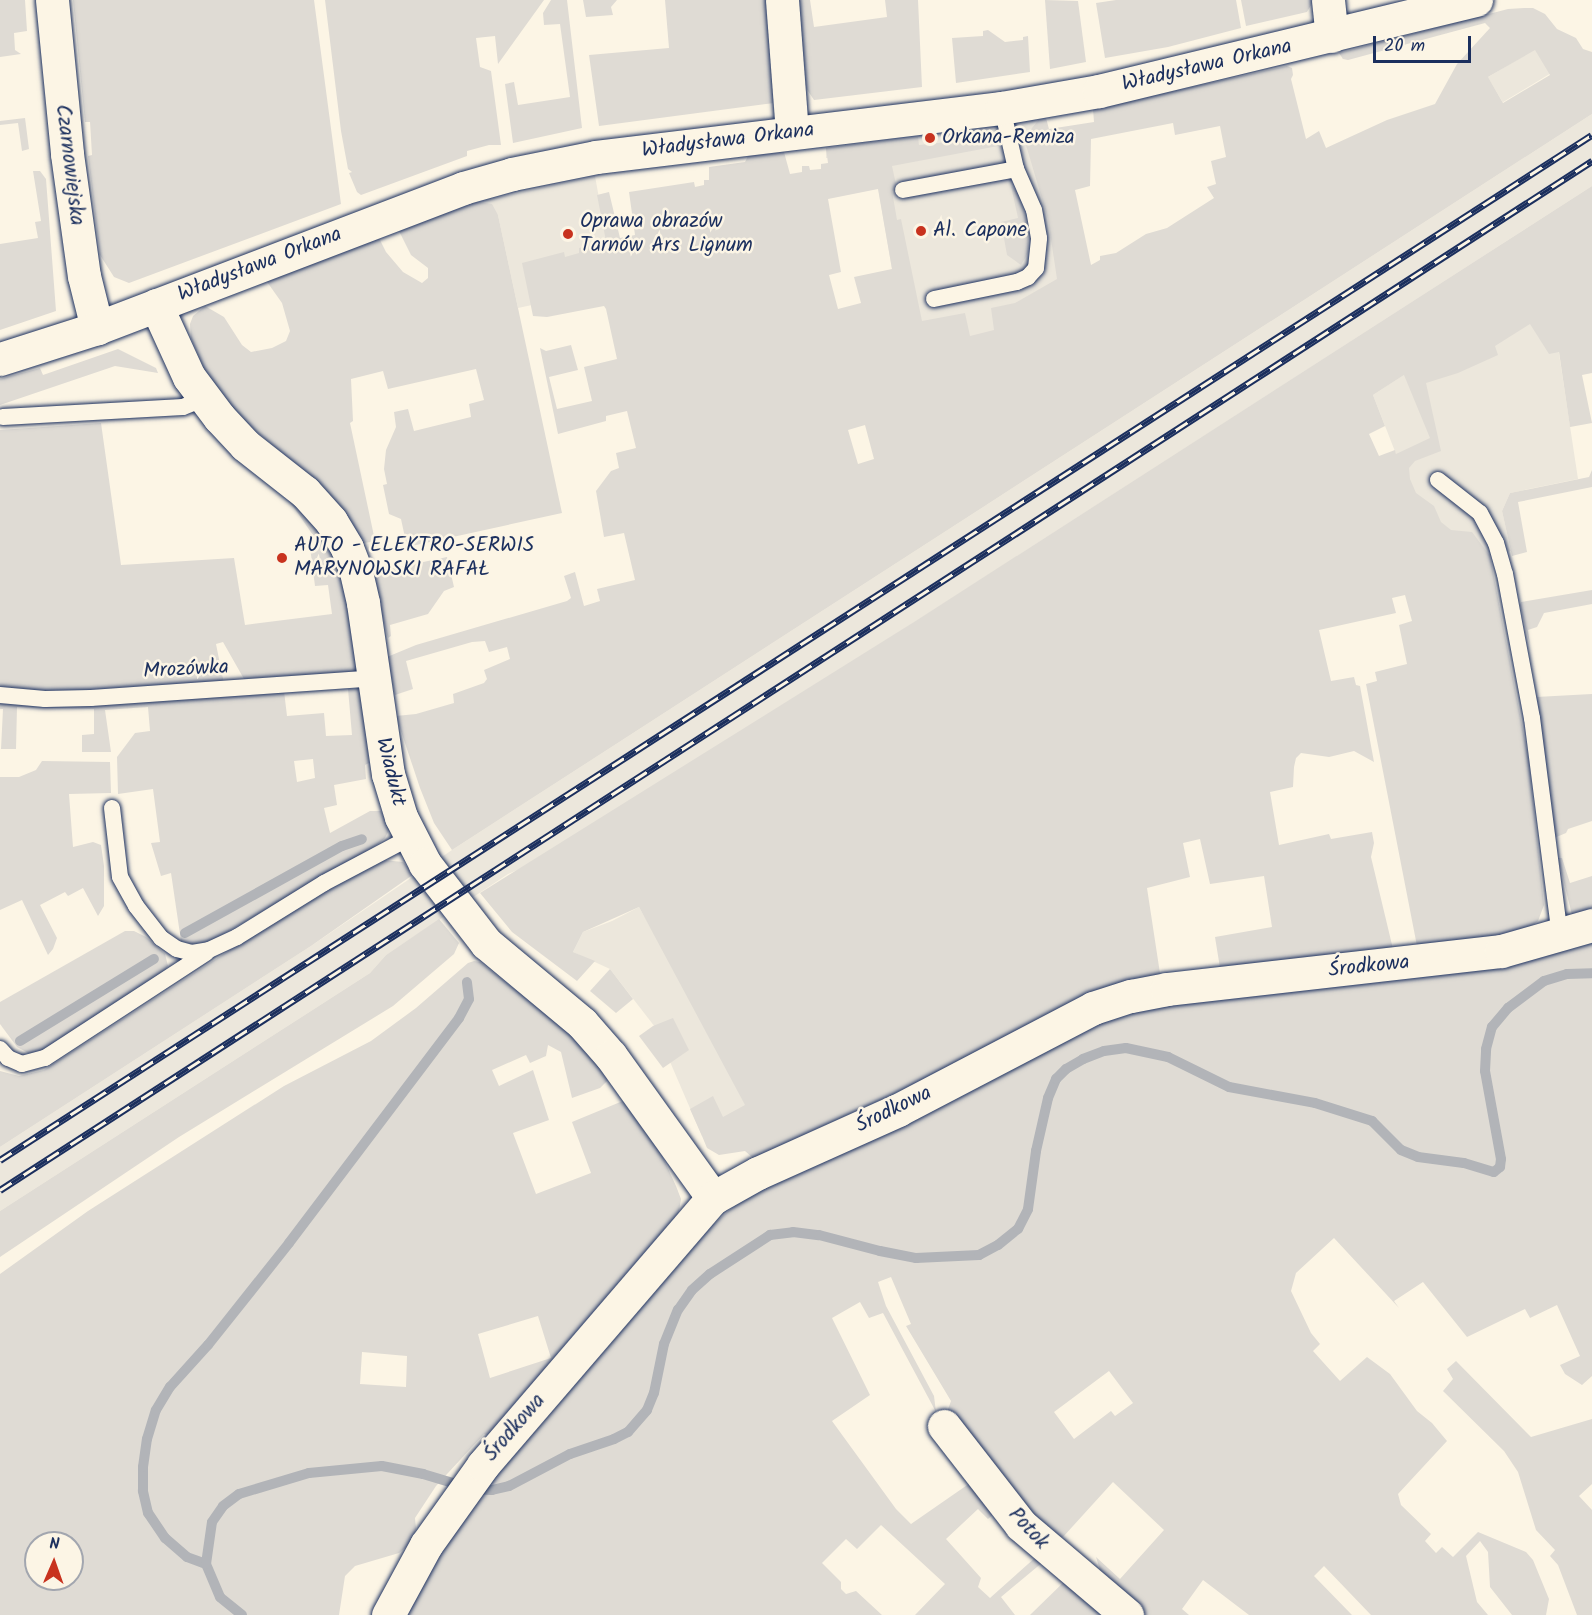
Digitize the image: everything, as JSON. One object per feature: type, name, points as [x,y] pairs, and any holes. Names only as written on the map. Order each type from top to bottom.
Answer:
[{"type":"street","name":"Czarnowiejska","points":[[52,0],[67,154],[84,276],[97,327]]},
{"type":"street","points":[[783,0],[792,133]]},
{"type":"street","points":[[1328,0],[1332,36]]},
{"type":"street","name":"Władysława Orkana","points":[[0,360],[97,327],[361,226],[489,180],[596,157],[1002,108],[1099,91],[1476,0]]},
{"type":"street","name":"Wiadukt","points":[[156,305],[189,377],[205,398],[245,445],[306,492],[331,521],[347,548],[358,582],[388,774],[402,817],[425,864],[486,943],[582,1023],[611,1056],[713,1198]]},
{"type":"street","name":"Środkowa","points":[[388,1615],[415,1564],[453,1504],[483,1465],[713,1198],[758,1173],[898,1110],[1093,1008],[1131,996],[1178,988],[1501,951],[1592,925]]},
{"type":"street","name":"Potok","points":[[944,1426],[1021,1525],[1127,1615]]},
{"type":"lane","points":[[934,299],[1017,282],[1028,277],[1036,268],[1040,238],[1035,210],[1016,169],[1002,108]]},
{"type":"lane","points":[[903,190],[1016,169]]},
{"type":"lane","points":[[3,417],[183,407],[205,398]]},
{"type":"lane","points":[[1438,480],[1480,513],[1496,543],[1502,564],[1532,718],[1560,936]]},
{"type":"lane","name":"Mrozówka","points":[[0,695],[45,699],[91,698],[374,678]]},
{"type":"lane","points":[[112,808],[120,877],[136,906],[161,938],[177,949],[192,952],[209,950]]},
{"type":"lane","points":[[0,1049],[8,1058],[22,1064],[45,1058],[209,950],[237,937],[324,883],[411,837]]},
{"type":"shaded area","points":[[0,0],[25,0],[27,31],[14,33],[15,50],[21,54],[0,57]]},
{"type":"shaded area","points":[[73,0],[314,0],[341,204],[129,283],[114,277],[100,255],[88,156],[92,155],[90,122],[85,122]]},
{"type":"shaded area","points":[[325,0],[544,0],[498,64],[495,36],[476,38],[480,67],[491,71],[501,145],[489,145],[467,151],[467,156],[361,195],[357,192],[349,173],[352,172],[348,169],[341,131]]},
{"type":"shaded area","points":[[551,0],[567,0],[582,128],[513,143],[505,84],[514,82],[518,105],[570,97],[560,24],[544,25],[543,13]]},
{"type":"shaded area","points":[[583,0],[617,0],[611,7],[613,15],[586,17]]},
{"type":"shaded area","points":[[665,0],[775,0],[774,103],[599,126],[589,55],[669,48]]},
{"type":"shaded area","points":[[810,0],[814,27],[887,17],[885,0],[918,0],[922,87],[814,100],[800,79],[795,3]]},
{"type":"shaded area","points":[[1045,0],[1078,1],[1086,62],[1050,69]]},
{"type":"shaded area","points":[[1116,0],[1236,0],[1241,28],[1168,47],[1105,58],[1096,3]]},
{"type":"shaded area","points":[[1241,0],[1314,0],[1307,12],[1246,26]]},
{"type":"shaded area","points":[[1533,8],[1545,14],[1557,29],[1576,38],[1583,49],[1592,52],[1592,114],[452,850],[434,823],[396,716],[416,714],[454,703],[453,694],[484,683],[487,679],[484,670],[510,659],[507,647],[489,652],[485,641],[472,642],[406,661],[413,689],[395,695],[387,657],[416,645],[567,601],[571,598],[564,576],[575,572],[584,606],[600,601],[597,589],[635,580],[624,533],[604,537],[596,491],[611,471],[619,468],[616,453],[636,448],[627,411],[606,416],[606,421],[558,434],[540,348],[546,351],[571,345],[578,370],[549,377],[557,409],[592,401],[584,367],[617,359],[606,309],[604,306],[547,317],[533,316],[522,263],[564,252],[565,257],[579,253],[579,248],[606,241],[597,195],[609,192],[620,238],[635,235],[629,192],[694,182],[695,187],[704,185],[704,180],[709,180],[709,167],[745,162],[748,156],[784,152],[790,174],[802,172],[802,166],[809,166],[810,170],[821,169],[821,164],[828,163],[826,148],[918,137],[919,145],[947,142],[946,133],[976,130],[988,134],[996,138],[998,146],[892,166],[897,189],[892,191],[897,220],[901,219],[922,321],[965,313],[970,336],[994,330],[991,308],[1015,303],[1057,279],[1048,219],[1026,145],[1027,134],[1039,119],[1046,118],[1049,129],[1094,122],[1093,109],[1287,66],[1292,68],[1291,79],[1306,139],[1319,131],[1326,148],[1387,120],[1435,104],[1457,64],[1490,28],[1485,23],[1348,60],[1343,59],[1339,53],[1508,9]],"holes":[[[1535,50],[1550,75],[1503,103],[1488,77]],[[1173,123],[1175,135],[1220,126],[1226,157],[1211,161],[1216,184],[1207,187],[1214,198],[1167,228],[1146,234],[1116,253],[1100,256],[1100,260],[1091,265],[1075,190],[1090,186],[1091,139]],[[878,189],[892,269],[854,277],[861,303],[838,309],[829,275],[841,272],[828,199]],[[865,425],[874,459],[858,464],[848,430]]]},
{"type":"shaded area","points":[[988,30],[1005,42],[1023,40],[1023,37],[1028,36],[1030,72],[956,83],[952,38],[983,36],[983,31]]},
{"type":"shaded area","points":[[1535,49],[1550,74],[1503,102],[1488,77]]},
{"type":"shaded area","points":[[1592,114],[1592,186],[554,854],[508,874],[386,955],[370,973],[0,1211],[0,1147],[311,946],[452,850]]},
{"type":"shaded area","points":[[25,118],[29,149],[22,151],[18,123],[0,125],[0,121]]},
{"type":"shaded area","points":[[1039,119],[1027,134],[1070,283],[918,383],[892,269],[873,158],[826,158],[826,148]]},
{"type":"shaded area","points":[[33,171],[40,171],[46,179],[56,311],[0,330],[0,244],[38,238],[35,222],[41,221]]},
{"type":"shaded area","points":[[595,176],[615,287],[518,308],[498,215],[477,202]]},
{"type":"shaded area","points":[[1011,186],[1019,193],[1028,229],[1028,253],[1021,265],[1007,255],[1001,222],[1018,218]]},
{"type":"shaded area","points":[[1592,186],[1592,373],[1582,375],[1592,423],[1570,427],[1559,352],[1549,354],[1530,324],[1495,346],[1498,355],[1458,373],[1426,383],[1441,451],[1415,461],[1409,468],[1410,479],[1416,493],[1434,506],[1441,522],[1451,530],[1472,532],[1490,556],[1529,762],[1544,905],[1538,921],[1527,929],[1511,937],[1417,946],[1366,684],[1377,681],[1375,672],[1407,664],[1399,625],[1412,621],[1405,595],[1392,598],[1396,613],[1319,630],[1331,681],[1354,677],[1356,685],[1360,686],[1374,762],[1354,751],[1329,757],[1301,753],[1296,758],[1293,787],[1270,792],[1279,845],[1329,834],[1331,839],[1372,832],[1374,843],[1371,857],[1393,949],[1220,968],[1215,937],[1272,927],[1264,876],[1210,884],[1200,839],[1183,843],[1190,877],[1147,888],[1161,980],[1011,1040],[753,1158],[745,1151],[719,1155],[707,1148],[690,1109],[713,1096],[723,1117],[745,1105],[639,907],[583,932],[573,952],[595,961],[577,981],[512,932],[480,893],[914,622]],"holes":[[[1404,375],[1430,438],[1396,454],[1395,450],[1379,456],[1369,434],[1385,426],[1373,395]]]},
{"type":"shaded area","points":[[477,202],[492,204],[498,215],[562,513],[407,547],[401,519],[389,514],[383,485],[387,484],[384,469],[386,450],[396,427],[394,412],[408,409],[414,431],[471,417],[469,404],[484,400],[476,369],[388,389],[383,371],[351,379],[353,421],[350,423],[374,536],[372,542],[361,543],[342,510],[325,489],[233,412],[211,385],[191,338],[190,324],[193,316],[205,306],[224,317],[242,345],[251,352],[272,348],[286,341],[290,331],[282,303],[265,279],[378,236],[386,252],[403,272],[422,283],[428,278],[428,268],[411,255],[398,229]]},
{"type":"shaded area","points":[[1548,281],[1578,479],[1510,493],[1502,511],[1511,551],[1425,573],[1396,454],[1373,395]]},
{"type":"shaded area","points":[[118,349],[156,368],[158,373],[115,366],[0,405],[0,379],[40,368],[43,375]]},
{"type":"shaded area","points":[[101,423],[121,565],[234,558],[245,625],[332,614],[328,585],[315,586],[310,547],[319,544],[278,488],[320,527],[347,580],[361,669],[354,672],[244,679],[223,642],[216,644],[224,684],[72,692],[0,689],[0,430]]},
{"type":"shaded area","points":[[1592,470],[1592,487],[1518,502],[1527,552],[1512,556],[1502,511],[1510,493],[1589,477]]},
{"type":"shaded area","points":[[447,557],[454,587],[444,591],[428,614],[390,625],[391,636],[388,638],[371,573]]},
{"type":"shaded area","points":[[1592,590],[1592,604],[1544,613],[1537,627],[1528,630],[1530,645],[1521,602]]},
{"type":"shaded area","points":[[348,689],[357,689],[363,695],[369,763],[365,765],[366,779],[334,785],[337,805],[324,808],[330,833],[370,811],[381,811],[390,828],[385,838],[374,847],[208,943],[193,945],[181,941],[171,873],[161,876],[151,843],[160,842],[153,789],[118,794],[117,757],[135,733],[150,731],[148,707],[105,710],[111,752],[82,752],[82,735],[94,734],[94,709],[17,707],[16,749],[1,749],[3,709],[0,709],[0,702],[284,691],[287,716],[324,713],[326,736],[352,735]],"holes":[[[313,759],[315,778],[297,782],[294,761]]]},
{"type":"shaded area","points":[[1592,694],[1592,821],[1568,829],[1566,833],[1554,838],[1536,697]]},
{"type":"shaded area","points":[[42,761],[110,762],[111,793],[69,794],[73,847],[93,842],[101,845],[104,866],[104,906],[98,916],[83,888],[68,896],[65,892],[40,905],[57,938],[48,955],[22,900],[0,910],[0,777],[19,777],[36,770]]},
{"type":"shaded area","points":[[1558,858],[1562,858],[1570,883],[1592,876],[1592,915],[1573,919]]},
{"type":"shaded area","points":[[383,860],[403,862],[414,874],[311,946],[0,1147],[0,1071],[19,1076],[44,1070],[303,903]]},
{"type":"shaded area","points":[[639,907],[694,1005],[752,1118],[702,1136],[655,1027],[610,969],[573,952],[583,932]]},
{"type":"shaded area","points":[[439,919],[459,943],[454,954],[393,1006],[179,1137],[0,1257],[0,1211],[370,973],[386,955]]},
{"type":"shaded area","points":[[125,931],[134,931],[146,937],[165,954],[168,966],[160,977],[52,1049],[30,1054],[17,1047],[0,1024],[0,1002]]},
{"type":"shaded area","points":[[1592,937],[1592,1376],[1582,1385],[1565,1374],[1560,1365],[1580,1356],[1557,1305],[1530,1318],[1525,1309],[1467,1337],[1423,1282],[1394,1301],[1399,1308],[1334,1238],[1296,1273],[1291,1291],[1311,1333],[1320,1344],[1313,1351],[1340,1381],[1367,1357],[1390,1374],[1417,1411],[1432,1423],[1447,1441],[1398,1494],[1401,1505],[1431,1534],[1425,1541],[1436,1553],[1442,1547],[1453,1557],[1478,1532],[1526,1552],[1533,1560],[1549,1599],[1546,1615],[1512,1615],[1490,1587],[1488,1552],[1480,1541],[1466,1556],[1477,1602],[1488,1615],[1371,1615],[1324,1566],[1314,1576],[1352,1615],[1249,1615],[1203,1580],[1182,1609],[1189,1615],[1142,1615],[1100,1570],[1096,1557],[1120,1579],[1164,1530],[1113,1482],[1063,1537],[1047,1539],[947,1412],[951,1401],[906,1326],[911,1324],[891,1277],[878,1282],[886,1306],[934,1396],[936,1412],[883,1313],[869,1318],[860,1302],[832,1318],[870,1395],[832,1421],[896,1509],[911,1524],[973,1481],[998,1510],[988,1519],[978,1509],[946,1539],[981,1578],[978,1587],[990,1598],[1037,1556],[1043,1562],[1001,1597],[1015,1615],[915,1615],[945,1584],[881,1525],[857,1549],[846,1539],[822,1563],[841,1582],[841,1589],[846,1594],[856,1591],[882,1615],[401,1615],[417,1583],[493,1480],[611,1336],[701,1235],[740,1201],[1100,1022],[1131,1010]],"holes":[[[1109,1371],[1133,1403],[1115,1416],[1111,1411],[1074,1439],[1054,1412]]]},
{"type":"shaded area","points":[[474,961],[480,962],[570,1033],[611,1077],[600,1088],[572,1098],[561,1052],[548,1045],[546,1056],[530,1063],[526,1055],[492,1070],[499,1086],[533,1070],[549,1120],[513,1133],[536,1194],[591,1173],[572,1122],[630,1098],[652,1134],[676,1186],[681,1199],[678,1217],[494,1437],[484,1434],[436,1486],[415,1518],[416,1529],[411,1543],[399,1553],[355,1566],[345,1576],[339,1615],[0,1615],[0,1274],[88,1211],[284,1086],[371,1041],[416,1008],[468,963]],"holes":[[[538,1316],[551,1358],[490,1378],[478,1334]],[[362,1352],[407,1356],[406,1387],[360,1384]]]},
{"type":"shaded area","points":[[610,969],[633,999],[616,1013],[590,991]]},
{"type":"shaded area","points":[[673,1018],[689,1050],[663,1068],[639,1036],[653,1026]]},
{"type":"shaded area","points":[[1456,1361],[1531,1437],[1592,1419],[1592,1484],[1579,1496],[1592,1510],[1592,1615],[1577,1615],[1558,1565],[1550,1556],[1555,1550],[1536,1530],[1518,1472],[1504,1451],[1443,1391],[1453,1379],[1447,1369]]},
{"type":"shaded area","points":[[1068,1578],[1118,1615],[1030,1615]]},
{"type":"waterway","points":[[185,933],[342,846],[362,839]]},
{"type":"waterway","points":[[20,1041],[154,959]]},
{"type":"waterway","points":[[242,1615],[220,1597],[206,1564],[212,1522],[223,1506],[239,1494],[309,1473],[382,1466],[423,1474],[473,1489],[492,1490],[509,1486],[570,1454],[614,1439],[628,1432],[647,1410],[654,1393],[664,1344],[678,1310],[692,1290],[710,1274],[770,1235],[793,1232],[819,1235],[916,1258],[979,1255],[998,1245],[1018,1229],[1028,1209],[1036,1151],[1048,1098],[1056,1079],[1066,1069],[1083,1059],[1104,1051],[1126,1048],[1168,1057],[1229,1087],[1315,1103],[1372,1121],[1401,1150],[1418,1157],[1464,1163],[1494,1172],[1500,1167],[1501,1159],[1485,1071],[1486,1049],[1492,1027],[1508,1008],[1544,981],[1567,974],[1592,973]]},
{"type":"waterway","points":[[206,1564],[187,1557],[165,1538],[148,1513],[143,1491],[143,1467],[147,1439],[156,1410],[170,1387],[208,1345],[289,1243],[459,1018],[469,999],[467,982]]},
{"type":"railway","points":[[0,1160],[1592,135]]},
{"type":"railway","points":[[0,1190],[1592,161]]},
{"type":"place","name":"Orkana-Remiza","points":[[930,138]]},
{"type":"place","name":"Al. Capone","points":[[921,231]]},
{"type":"place","name":"Oprawa obrazów Tarnów Ars Lignum","points":[[568,234]]},
{"type":"place","name":"AUTO - ELEKTRO-SERWIS MARYNOWSKI RAFAŁ","points":[[282,558]]}]
